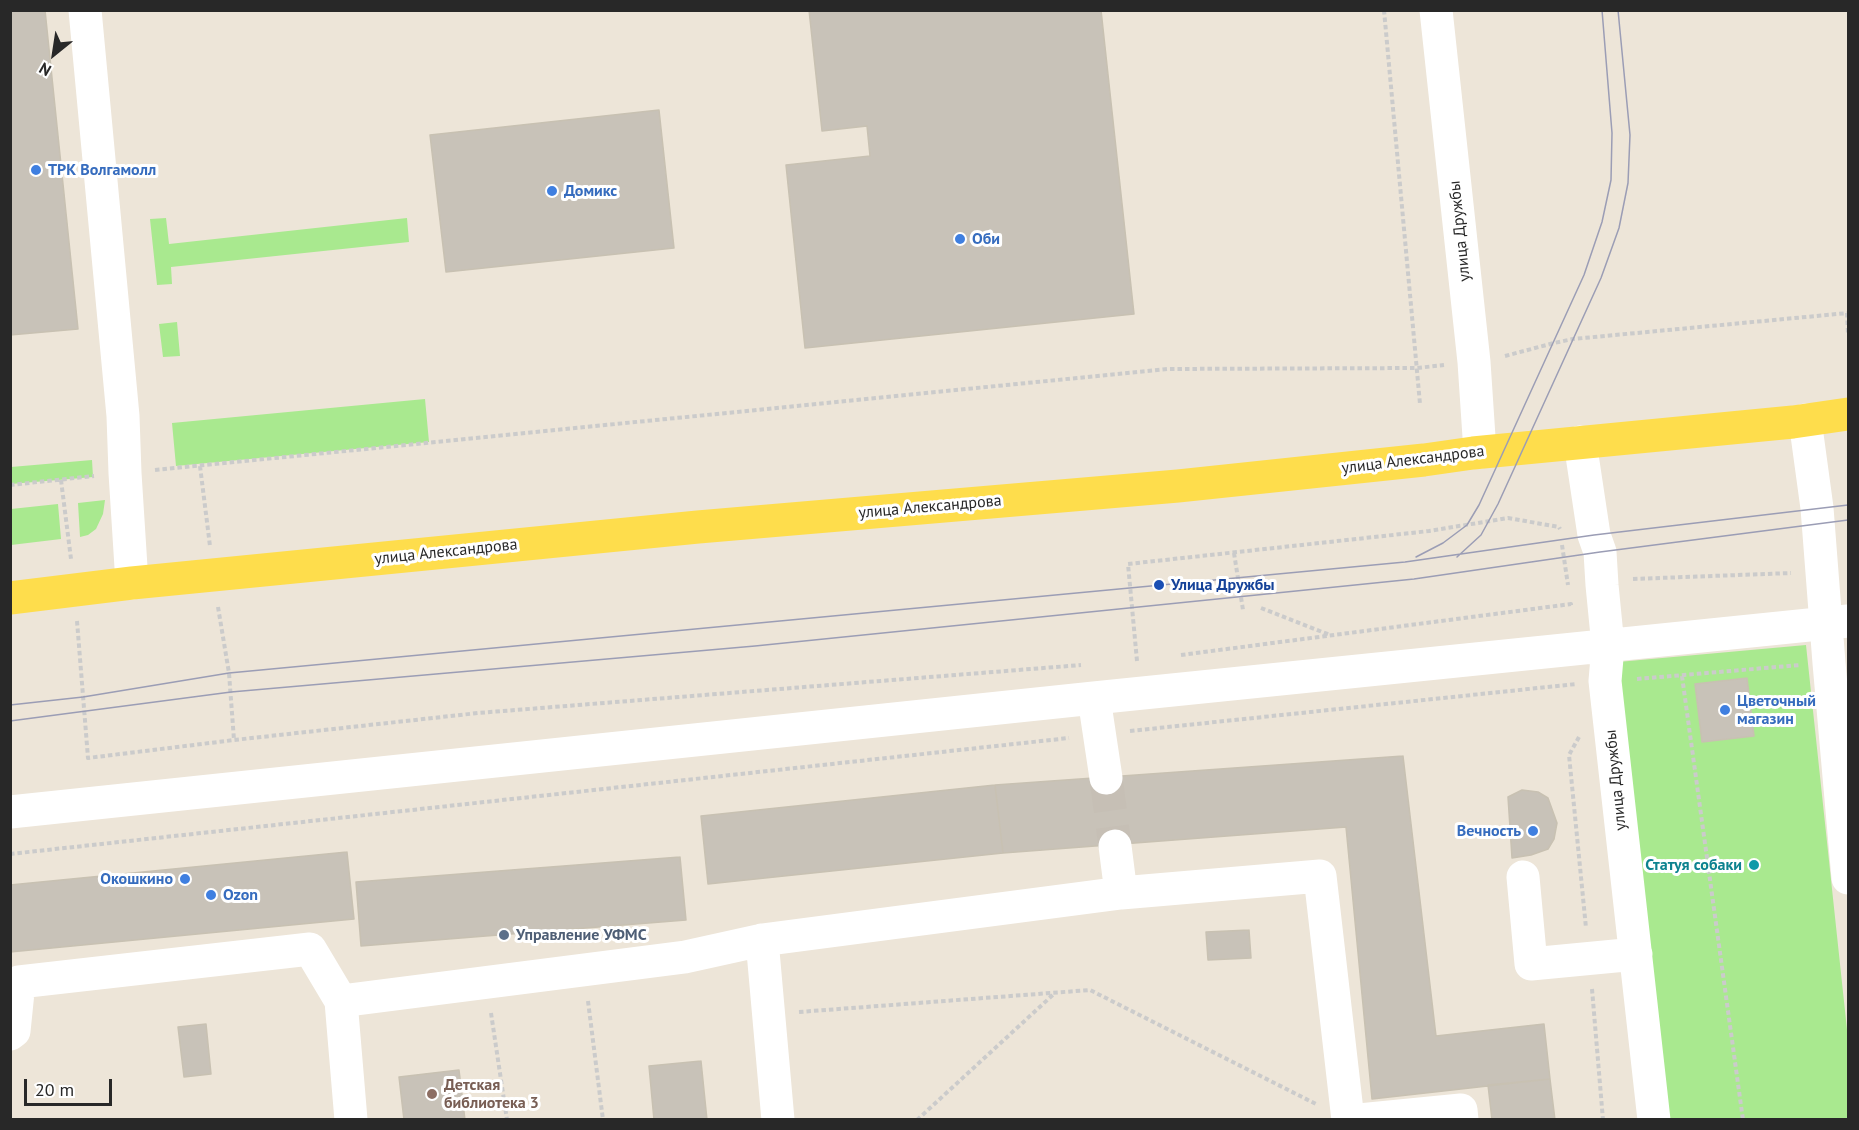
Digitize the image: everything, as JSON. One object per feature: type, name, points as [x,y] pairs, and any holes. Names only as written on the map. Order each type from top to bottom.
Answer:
[{"type":"main road","name":"улица Александрова","points":[[10,598],[132,583],[686,528],[1178,486],[1848,414]]},
{"type":"street","points":[[85,10],[123,416],[124,473],[132,583]]},
{"type":"street","name":"улица Дружбы","points":[[1436,10],[1474,362],[1480,452]]},
{"type":"street","points":[[1805,420],[1817,508],[1821,572],[1837,623],[1829,663],[1848,878]]},
{"type":"street","name":"улица Дружбы","points":[[1580,442],[1594,535],[1600,552],[1608,646],[1605,681],[1654,1119]]},
{"type":"street","points":[[10,812],[1094,698],[1837,623]]},
{"type":"street","points":[[1094,698],[1106,778]]},
{"type":"street","points":[[1115,846],[1121,893]]},
{"type":"street","points":[[341,1001],[584,971],[685,957],[762,940],[1121,893],[1320,876],[1336,1114]]},
{"type":"street","points":[[1523,877],[1531,964],[1635,954]]},
{"type":"street","points":[[762,940],[778,1119]]},
{"type":"street","points":[[10,1034],[14,1031],[19,982],[310,949],[341,1001],[351,1119]]},
{"type":"street","points":[[1359,1119],[1461,1110],[1462,1119]]},
{"type":"path","points":[[1384,10],[1420,404]]},
{"type":"path","points":[[1502,357],[1573,339],[1847,313],[1848,334]]},
{"type":"path","points":[[10,485],[1167,369],[1417,368],[1449,365]]},
{"type":"path","points":[[1137,660],[1128,564],[1429,531],[1508,518],[1560,527],[1560,534]]},
{"type":"path","points":[[1561,540],[1569,592]]},
{"type":"path","points":[[1234,553],[1243,610]]},
{"type":"path","points":[[1602,585],[1640,578],[1821,572]]},
{"type":"path","points":[[1261,608],[1330,635]]},
{"type":"path","points":[[10,854],[1100,734],[1605,681],[1829,663]]},
{"type":"path","points":[[1682,676],[1743,1119]]},
{"type":"path","points":[[1589,958],[1603,1119]]},
{"type":"path","points":[[584,971],[603,1119]]},
{"type":"path","points":[[486,983],[507,1119]]},
{"type":"path","points":[[770,1014],[1090,990],[1336,1114]]},
{"type":"path","points":[[917,1119],[1057,992]]},
{"type":"green space","points":[[166,218],[169,244],[407,218],[409,242],[171,267],[172,284],[157,285],[150,219]]},
{"type":"green space","points":[[177,322],[180,356],[163,357],[159,324]]},
{"type":"green space","points":[[425,399],[429,442],[176,466],[172,423]]},
{"type":"green space","points":[[92,460],[93,477],[11,484],[11,467]]},
{"type":"green space","points":[[105,500],[103,514],[96,529],[80,537],[78,503]]},
{"type":"green space","points":[[58,504],[61,539],[11,545],[11,509]]},
{"type":"green space","points":[[1806,645],[1848,1039],[1848,1119],[1668,1119],[1618,662]]},
{"type":"building","name":"ТРК Волгамолл","points":[[10,10],[45,10],[78,329],[10,335]]},
{"type":"building","name":"Оби","points":[[809,10],[1101,10],[1134,314],[805,348],[786,165],[870,156],[867,126],[822,131]]},
{"type":"building","name":"Домикс","points":[[659,110],[674,248],[446,272],[430,135]]},
{"type":"building","name":"Цветочный магазин","points":[[1747,678],[1754,736],[1702,742],[1695,684]]},
{"type":"building","points":[[1403,756],[1436,1036],[1544,1024],[1550,1079],[1372,1099],[1346,827],[1003,853],[995,785]]},
{"type":"building","points":[[995,785],[1003,853],[708,884],[701,816]]},
{"type":"building","name":"Вечность","points":[[1522,790],[1538,792],[1548,798],[1557,823],[1554,839],[1548,849],[1512,858],[1508,797]]},
{"type":"building","points":[[347,852],[354,919],[10,952],[10,885]]},
{"type":"building","points":[[680,857],[686,920],[361,946],[356,882]]},
{"type":"building","points":[[1249,930],[1251,958],[1208,960],[1206,932]]},
{"type":"building","points":[[206,1024],[211,1074],[184,1077],[178,1027]]},
{"type":"building","points":[[701,1061],[707,1120],[654,1120],[649,1066]]},
{"type":"building","points":[[459,1070],[465,1120],[404,1120],[399,1077]]},
{"type":"building","points":[[1550,1079],[1555,1120],[1492,1120],[1488,1085]]},
{"type":"tunnel","points":[[1106,778],[1115,846]]},
{"type":"tram line","points":[[1416,557],[1443,543],[1467,525],[1479,505],[1584,275],[1602,222],[1611,180],[1612,133],[1602,10]]},
{"type":"tram line","points":[[1457,557],[1481,535],[1498,504],[1601,278],[1619,228],[1628,183],[1630,135],[1618,10]]},
{"type":"tram line","points":[[10,705],[83,697],[229,673],[1405,562],[1594,535],[1848,505]]},
{"type":"tram line","points":[[10,721],[231,692],[755,646],[1414,579],[1848,520]]},
{"type":"place","name":"ТРК Волгамолл","points":[[36,170]]},
{"type":"place","name":"Домикс","points":[[552,191]]},
{"type":"place","name":"Оби","points":[[960,239]]},
{"type":"place","name":"Улица Дружбы","points":[[1159,585]]},
{"type":"place","name":"Цветочный магазин","points":[[1725,710]]},
{"type":"place","name":"Вечность","points":[[1533,831]]},
{"type":"place","name":"Статуя собаки","points":[[1754,865]]},
{"type":"place","name":"Окошкино","points":[[185,879]]},
{"type":"place","name":"Ozon","points":[[211,895]]},
{"type":"place","name":"Управление УФМС","points":[[504,935]]},
{"type":"place","name":"Детская библиотека 3","points":[[432,1094]]}]
